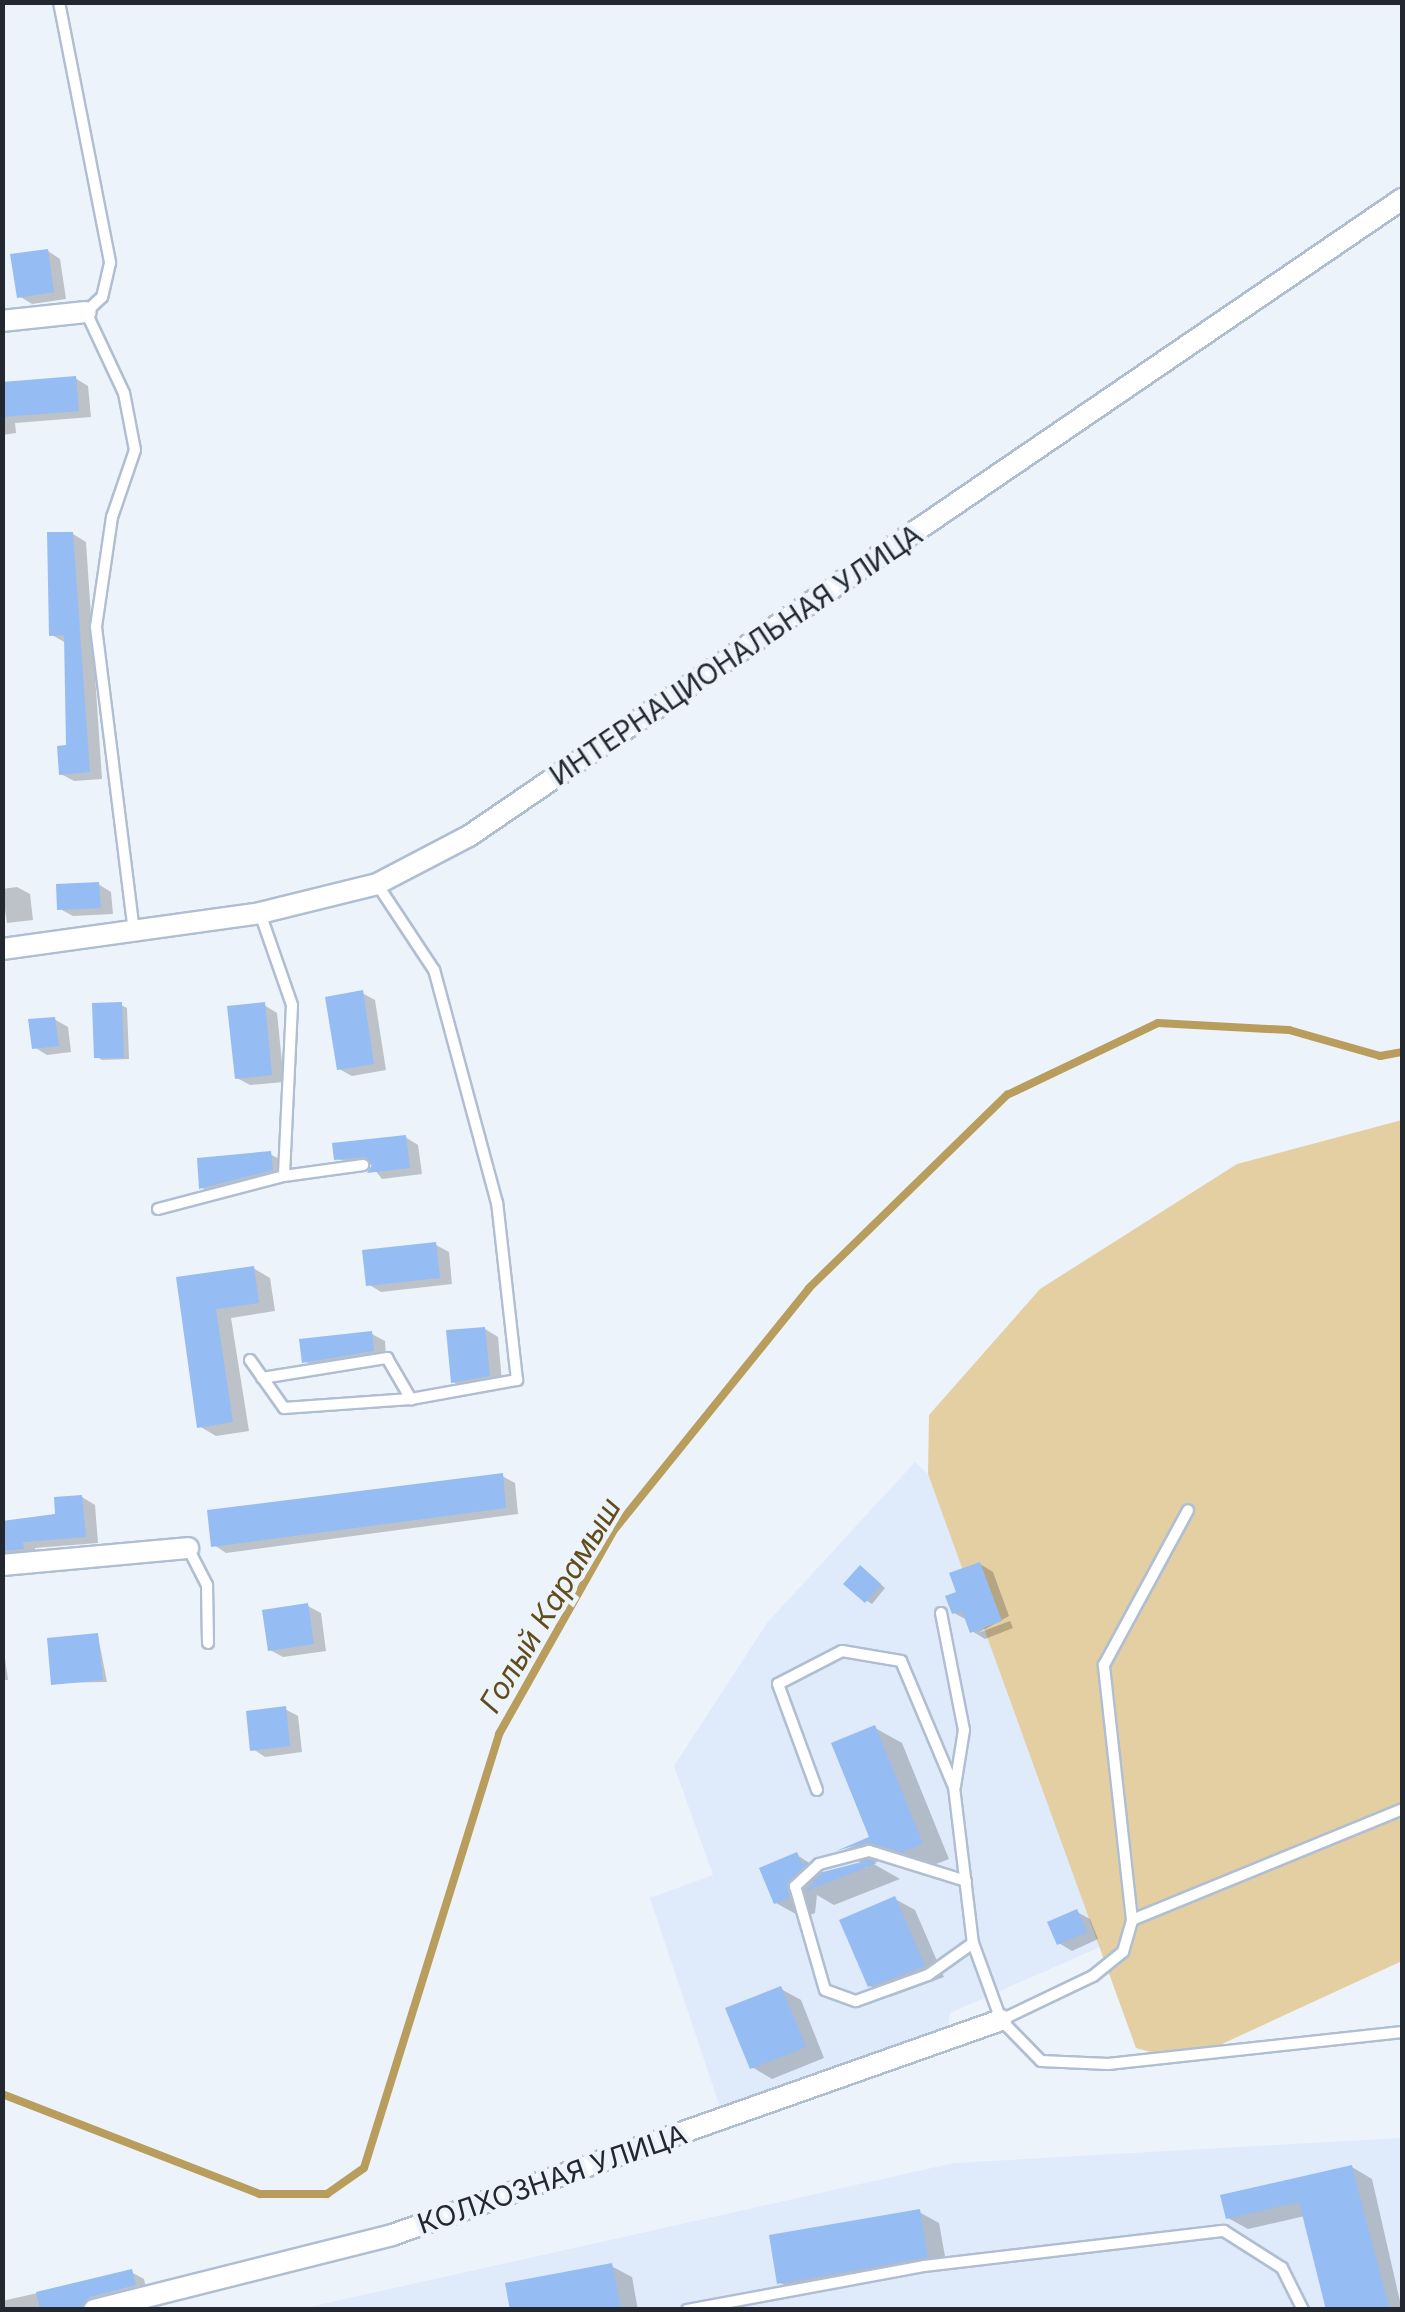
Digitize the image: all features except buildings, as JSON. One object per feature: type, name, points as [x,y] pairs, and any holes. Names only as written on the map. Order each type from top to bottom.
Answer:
[{"type":"street","name":"ИНТЕРНАЦИОНАЛЬНАЯ УЛИЦА","points":[[2,949],[260,913],[377,884],[469,836],[1402,199]]},
{"type":"street","points":[[2,321],[86,312]]},
{"type":"street","points":[[2,1565],[188,1548]]},
{"type":"street","name":"КОЛХОЗНАЯ УЛИЦА","points":[[94,2310],[392,2235],[1001,2020]]},
{"type":"lane","points":[[58,2],[110,263],[102,296],[86,312],[124,393],[135,450],[112,517],[96,627],[134,931]]},
{"type":"lane","points":[[250,1360],[284,1408],[411,1399],[516,1380],[497,1203],[434,970],[377,884]]},
{"type":"lane","points":[[260,913],[292,1005],[284,1176]]},
{"type":"lane","points":[[158,1210],[284,1176],[363,1165]]},
{"type":"lane","points":[[262,1378],[387,1358],[411,1399]]},
{"type":"lane","points":[[1001,2020],[1093,1976],[1123,1952],[1132,1920],[1104,1665],[1188,1510]]},
{"type":"lane","points":[[188,1548],[207,1585],[208,1643]]},
{"type":"lane","points":[[941,1613],[964,1730],[954,1787]]},
{"type":"lane","points":[[817,1790],[778,1684],[842,1651],[901,1660],[954,1787],[973,1943],[1001,2020],[1040,2061],[1108,2064],[1402,2032]]},
{"type":"lane","points":[[1132,1920],[1402,1809]]},
{"type":"lane","points":[[966,1881],[869,1851],[818,1864],[796,1886],[824,1990],[856,2001],[928,1975],[973,1943]]},
{"type":"lane","points":[[687,2310],[924,2266],[1224,2231],[1282,2268],[1303,2310]]},
{"type":"shaded area","points":[[1402,1120],[1402,1961],[1185,2061],[1136,2048],[928,1474],[929,1415],[1040,1289],[1237,1164]]},
{"type":"shaded area","points":[[915,1462],[928,1474],[1100,1947],[950,2013],[947,2034],[722,2113],[650,1898],[713,1875],[674,1766],[767,1623]]},
{"type":"shaded area","points":[[1402,2138],[1402,2309],[296,2310],[954,2163]]},
{"type":"waterway","name":"Голый Карамыш","points":[[2,2094],[260,2194],[327,2194],[364,2168],[499,1734],[614,1530],[809,1288],[1007,1095],[1158,1023],[1289,1030],[1380,1056],[1402,1052]]}]
